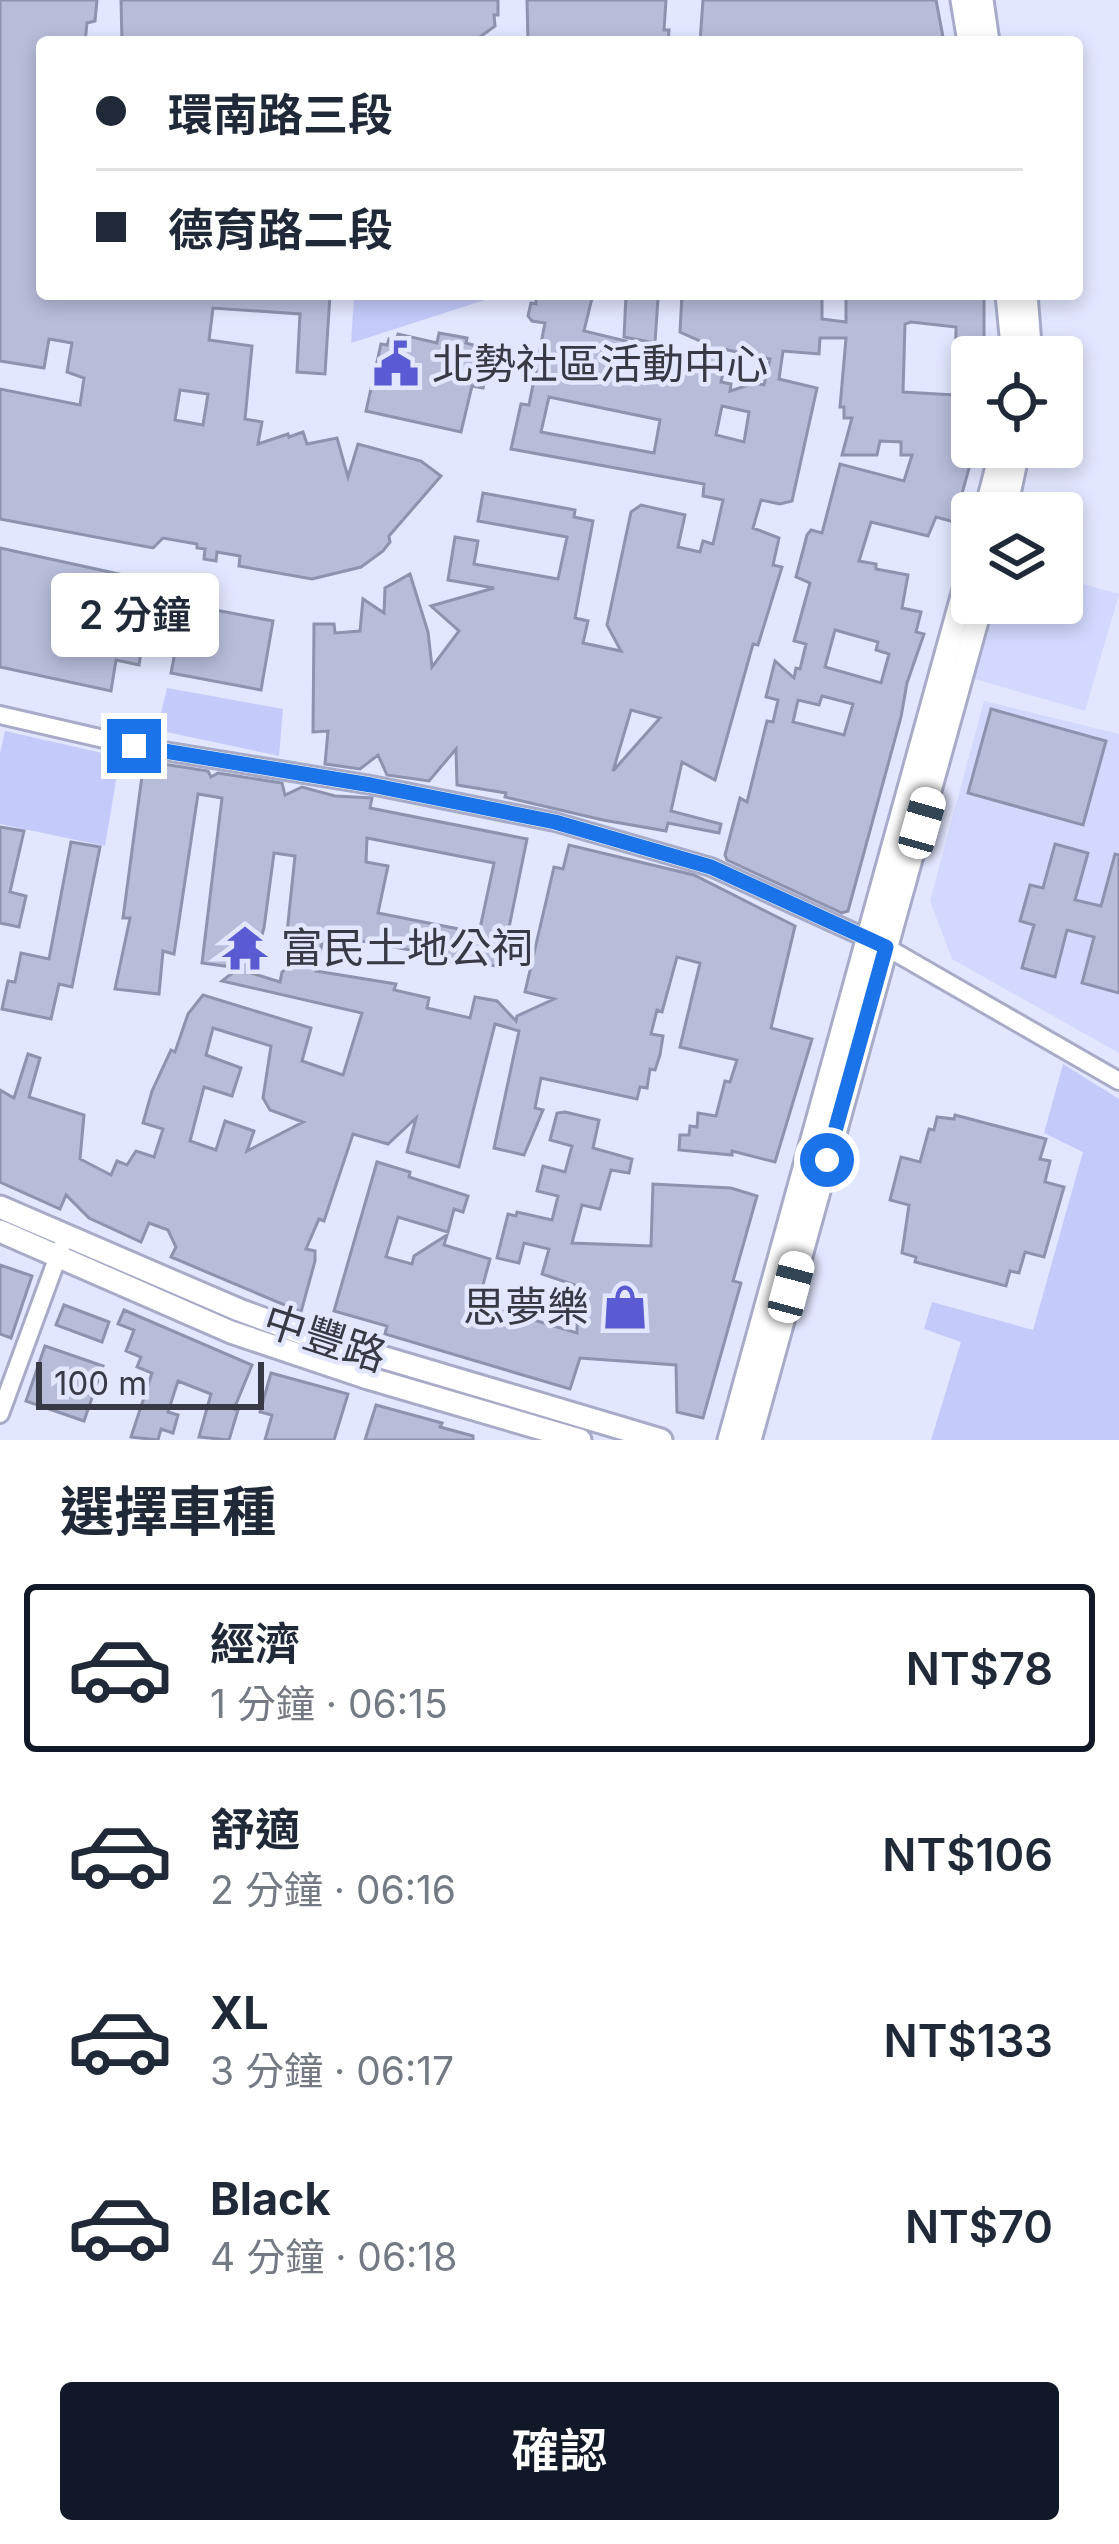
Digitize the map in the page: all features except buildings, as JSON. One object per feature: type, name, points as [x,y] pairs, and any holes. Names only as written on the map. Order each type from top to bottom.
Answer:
[{"type":"main road","points":[[962,0],[968,36]]},
{"type":"main road","points":[[982,0],[987,36]]},
{"type":"main road","points":[[1008,300],[1011,336]]},
{"type":"main road","points":[[1026,300],[1029,336]]},
{"type":"main road","points":[[751,1440],[956,624]]},
{"type":"main road","points":[[729,1440],[875,942],[975,624]]},
{"type":"main road","name":"中豐路","points":[[0,1207],[61,1246],[231,1331],[368,1378],[580,1440]]},
{"type":"main road","name":"中豐路","points":[[0,1231],[61,1246],[304,1334],[661,1440]]},
{"type":"street","points":[[0,715],[134,746],[371,785],[555,822],[711,867],[875,942],[1119,1081]]},
{"type":"street","points":[[0,1414],[61,1246]]},
{"type":"shaded area","points":[[354,300],[485,300],[351,343]]},
{"type":"shaded area","points":[[1083,584],[1119,594],[1085,711],[971,678],[985,624],[1083,624]]},
{"type":"shaded area","points":[[167,688],[283,709],[279,756],[157,730]]},
{"type":"shaded area","points":[[984,701],[1119,734],[1119,1053],[952,959],[930,901]]},
{"type":"shaded area","points":[[5,731],[120,757],[105,846],[0,824],[0,754]]},
{"type":"shaded area","points":[[1063,1064],[1119,1099],[1119,1440],[931,1440],[961,1342],[924,1329],[932,1302],[1033,1330],[1083,1152],[1044,1133]]},
{"type":"place","name":"北勢社區活動中心","points":[[396,364]]},
{"type":"place","name":"富民土地公祠","points":[[245,948]]},
{"type":"place","name":"思夢樂","points":[[625,1307]]},
{"type":"route","points":[[134,746],[371,785],[555,822],[711,867],[886,947],[827,1160]]}]
